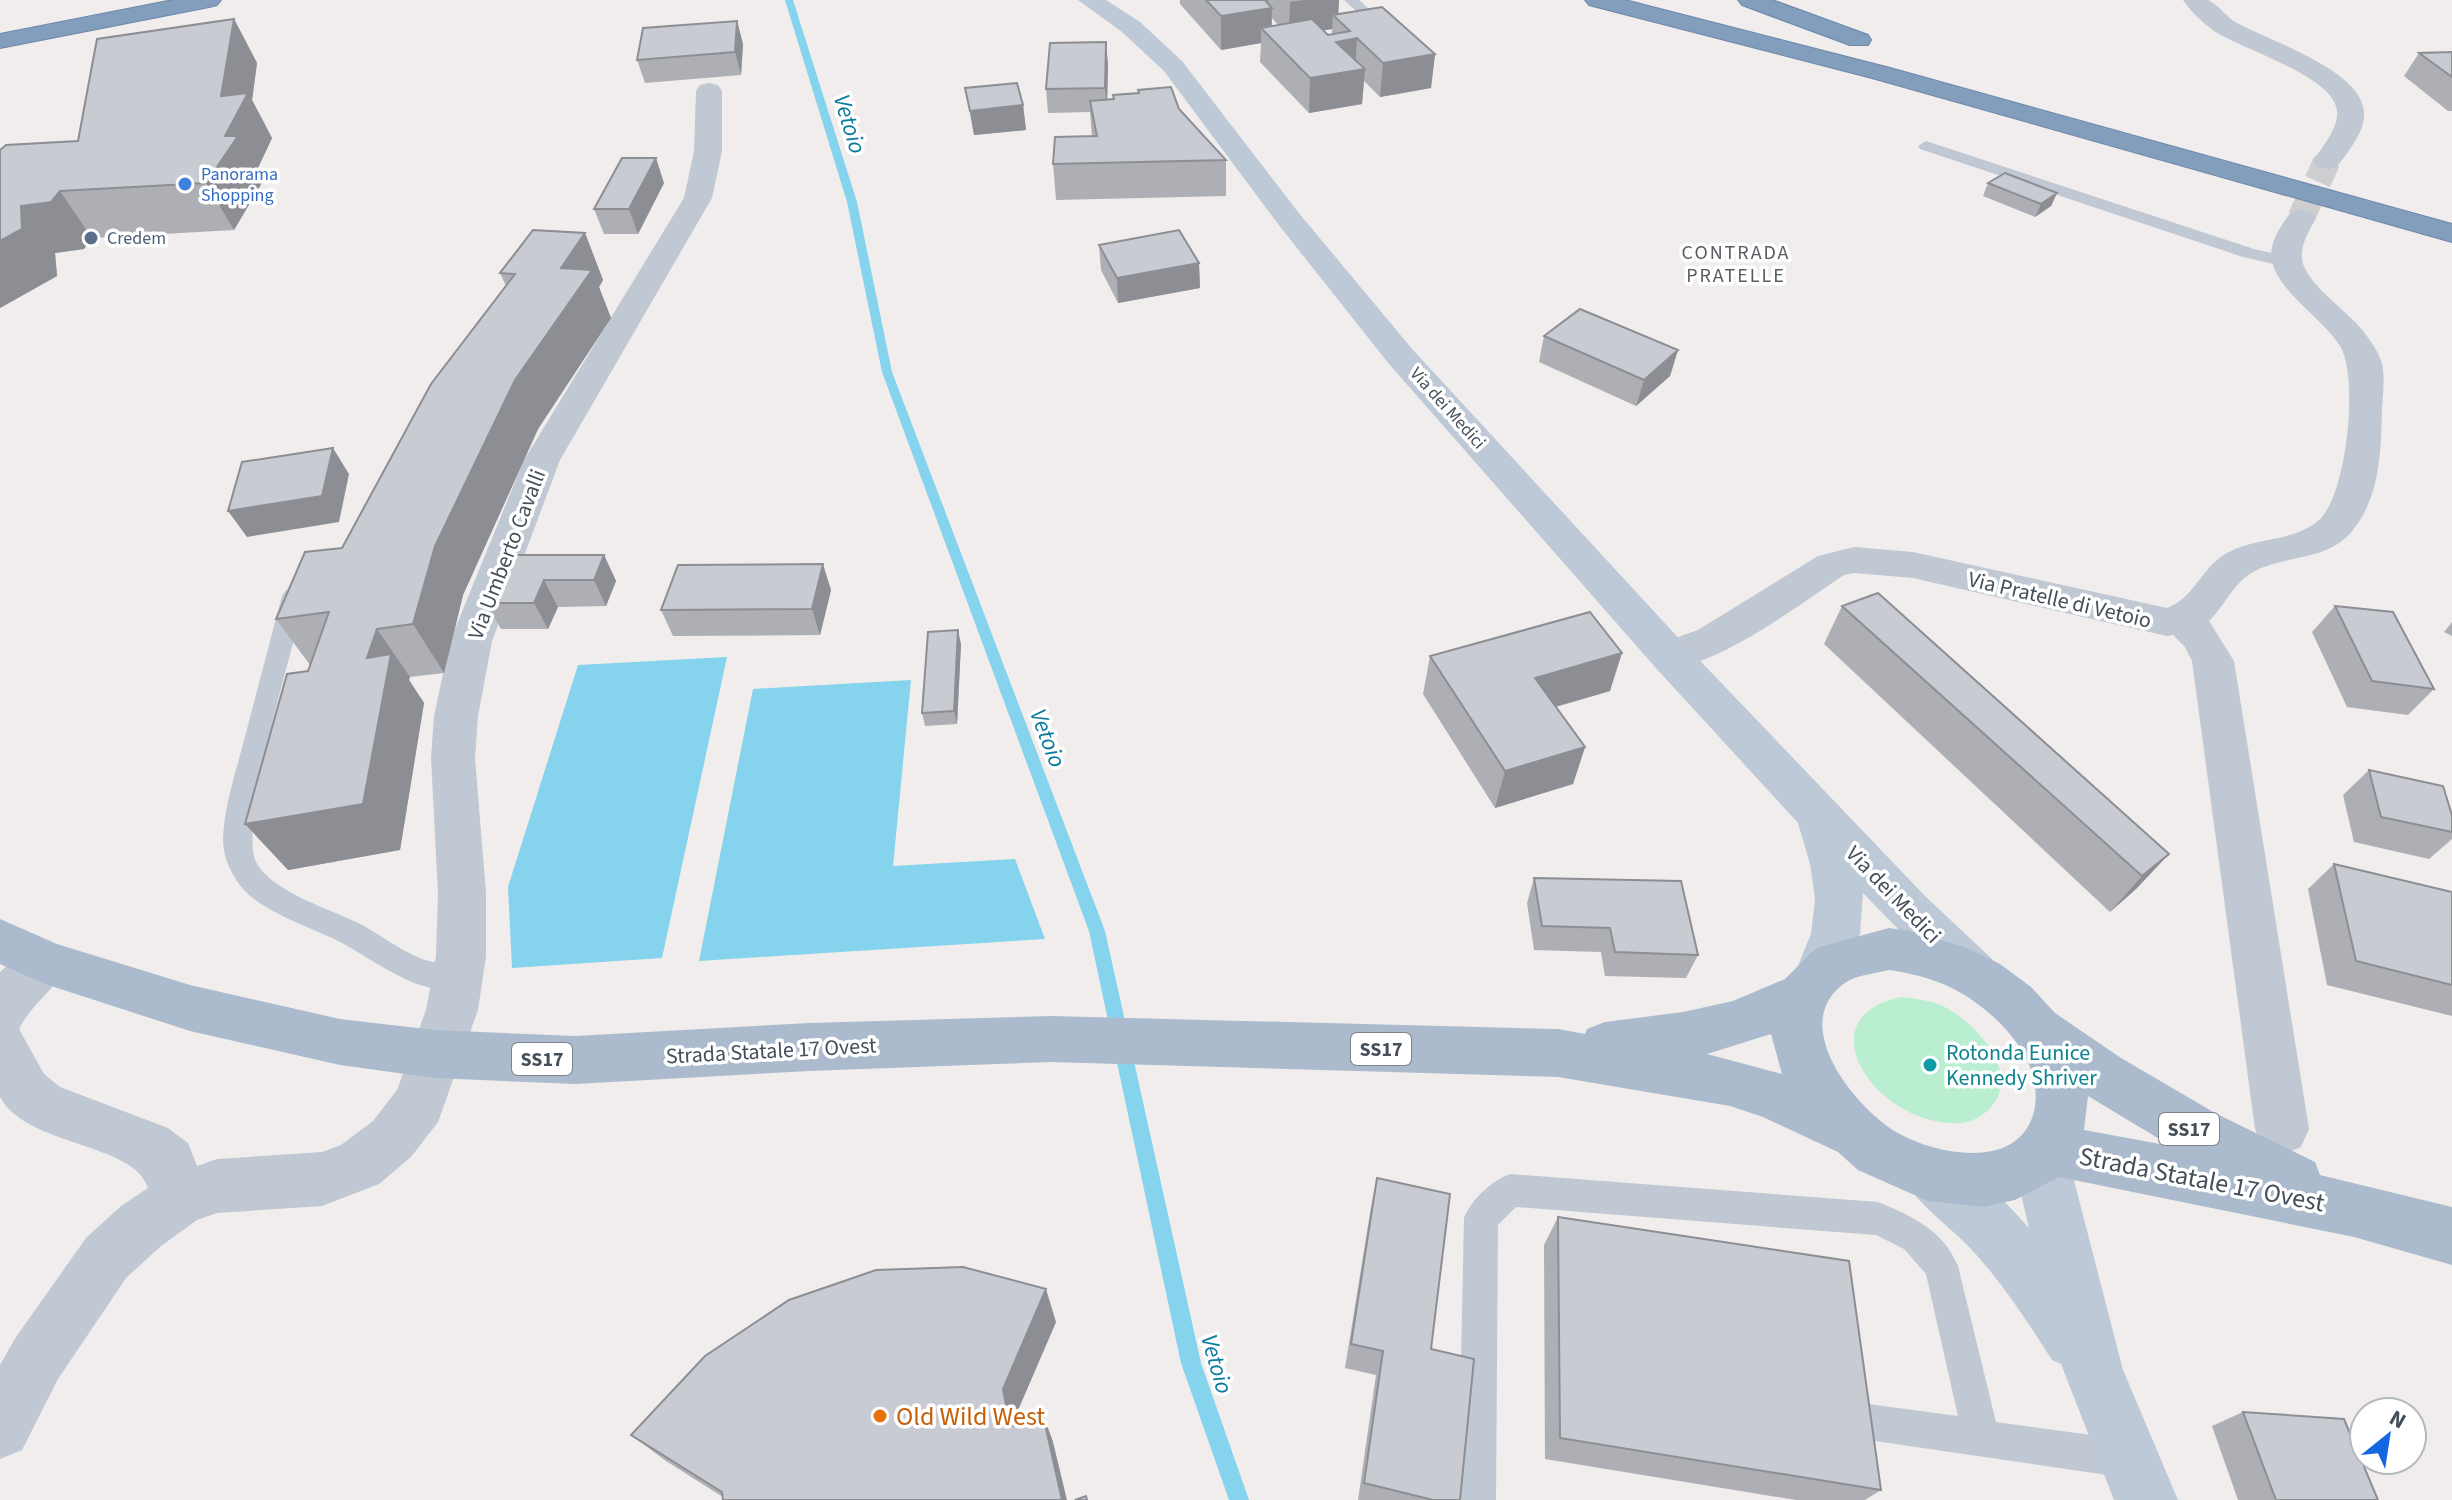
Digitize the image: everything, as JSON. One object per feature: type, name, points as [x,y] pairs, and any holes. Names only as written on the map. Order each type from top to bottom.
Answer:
[{"type":"highway","points":[[0,21],[99,0]]},
{"type":"highway","points":[[0,34],[161,0]]},
{"type":"highway","points":[[0,41],[209,0]]},
{"type":"highway","points":[[1597,0],[2264,174],[2452,216]]},
{"type":"highway","points":[[1645,0],[2264,174]]},
{"type":"highway","points":[[1750,0],[1958,73],[2452,233]]},
{"type":"main road","name":"Strada Statale 17 Ovest","points":[[12,946],[190,1008],[340,1042],[434,1054],[575,1060],[1051,1039],[1558,1053],[1730,1082],[1785,1100],[1851,1131]]},
{"type":"main road","name":"SS17","points":[[1889,949],[1932,956],[1975,975],[2002,993],[2037,1028],[2058,1070],[2064,1099],[2060,1126],[2044,1153],[2022,1170],[1995,1179],[1964,1180],[1931,1175],[1896,1162],[1851,1131],[1825,1104],[1802,1059],[1797,1017],[1812,983],[1844,958],[1889,949]]},
{"type":"main road","name":"Strada Statale 17 Ovest","points":[[1558,1053],[1712,1031],[1756,1019],[1812,983]]},
{"type":"main road","name":"Strada Statale 17 Ovest","points":[[2037,1028],[2092,1071],[2163,1115],[2354,1209]]},
{"type":"main road","name":"Strada Statale 17 Ovest","points":[[2044,1153],[2354,1209],[2452,1236]]},
{"type":"street","name":"Via dei Medici","points":[[1090,0],[1131,27],[1173,66],[1288,218],[1401,357],[1670,656],[1908,910],[1975,975]]},
{"type":"street","points":[[2195,0],[2224,26],[2302,65],[2341,89],[2349,100],[2351,111],[2348,126],[2327,161]]},
{"type":"street","name":"Via Umberto Cavalli","points":[[0,1428],[37,1358],[106,1258],[141,1226],[180,1199],[217,1186],[322,1179],[359,1165],[392,1139],[419,1104],[434,1054],[452,1010],[459,977],[462,893],[453,758],[456,716],[471,641],[542,460],[698,198],[708,151],[709,91]]},
{"type":"street","points":[[2287,262],[2287,245],[2301,218]]},
{"type":"street","name":"Via Pratelle di Vetoio","points":[[1670,656],[1712,640],[1832,565],[1854,560],[1913,565],[2149,620],[2182,620],[2200,608],[2224,572],[2234,564],[2252,556],[2315,541],[2332,530],[2346,512],[2359,481],[2366,370],[2354,341],[2287,262]]},
{"type":"street","points":[[2182,620],[2201,638],[2213,661],[2282,1129]]},
{"type":"street","name":"Via dei Medici","points":[[1812,983],[1833,948],[1841,913],[1836,870],[1815,812]]},
{"type":"street","points":[[0,1014],[11,994],[12,946]]},
{"type":"street","points":[[0,1045],[25,1091],[42,1105],[149,1146],[168,1162],[180,1199]]},
{"type":"street","points":[[2044,1153],[2093,1371],[2137,1479]]},
{"type":"street","points":[[1931,1175],[1994,1228],[2049,1301],[2093,1371]]},
{"type":"lane","points":[[1351,0],[1383,28]]},
{"type":"lane","points":[[1926,146],[2249,253],[2287,262]]},
{"type":"lane","points":[[299,577],[241,802],[237,842],[242,864],[255,883],[281,900],[352,934],[411,968],[439,977],[459,977]]},
{"type":"lane","points":[[1477,1500],[1481,1218],[1510,1190],[1878,1219],[1916,1237],[1941,1266],[1981,1438]]},
{"type":"lane","points":[[1868,1422],[1981,1438],[2137,1479]]},
{"type":"green space","points":[[1901,997],[1947,1008],[1985,1041],[1999,1067],[2001,1081],[1999,1094],[1981,1116],[1960,1123],[1930,1120],[1903,1108],[1879,1091],[1863,1070],[1854,1047],[1857,1026],[1872,1009]]},
{"type":"water","points":[[727,657],[662,958],[512,968],[508,887],[578,665]]},
{"type":"water","points":[[911,680],[893,866],[1015,859],[1045,939],[699,961],[753,689]]},
{"type":"building","points":[[1206,0],[1265,0],[1272,8],[1221,16]]},
{"type":"building","points":[[1382,7],[1435,54],[1383,63],[1357,38],[1336,42],[1365,69],[1310,78],[1261,28],[1312,19],[1328,35],[1350,31],[1333,15]]},
{"type":"building","points":[[234,19],[221,96],[248,93],[225,136],[238,136],[206,183],[60,191],[51,202],[21,206],[22,229],[0,241],[0,150],[6,145],[78,141],[97,39]]},
{"type":"building","points":[[737,21],[735,52],[637,60],[643,28]]},
{"type":"building","points":[[1106,42],[1105,88],[1046,89],[1050,43]]},
{"type":"building","points":[[2452,52],[2452,77],[2419,53]]},
{"type":"building","points":[[1017,83],[1023,105],[970,111],[965,88]]},
{"type":"building","points":[[1171,87],[1179,109],[1226,160],[1053,164],[1055,137],[1097,136],[1090,101],[1114,99],[1113,95],[1139,93],[1138,90]]},
{"type":"building","points":[[622,158],[656,158],[629,209],[594,209]]},
{"type":"building","points":[[2005,173],[2057,193],[2041,204],[1988,183]]},
{"type":"building","points":[[533,230],[585,233],[561,268],[592,270],[515,380],[435,546],[413,624],[377,629],[367,658],[391,654],[363,804],[245,824],[287,674],[308,671],[329,612],[276,619],[305,552],[342,548],[431,384],[515,274],[500,273]]},
{"type":"building","points":[[1179,230],[1199,263],[1117,278],[1099,245]]},
{"type":"building","points":[[1580,309],[1678,350],[1644,380],[1544,336]]},
{"type":"building","points":[[333,448],[322,496],[228,511],[242,462]]},
{"type":"building","points":[[509,555],[604,555],[594,580],[544,580],[534,603],[486,603]]},
{"type":"building","points":[[823,564],[812,609],[661,610],[678,565]]},
{"type":"building","points":[[1878,593],[2169,854],[2142,876],[1842,606]]},
{"type":"building","points":[[2335,606],[2393,612],[2434,689],[2372,681]]},
{"type":"building","points":[[1590,612],[1622,653],[1535,678],[1585,747],[1505,771],[1430,656]]},
{"type":"building","points":[[958,630],[954,711],[922,713],[928,632]]},
{"type":"building","points":[[2369,770],[2443,786],[2452,815],[2452,832],[2381,817]]},
{"type":"building","points":[[2334,864],[2452,892],[2452,985],[2356,961]]},
{"type":"building","points":[[1534,878],[1681,881],[1698,955],[1615,952],[1610,928],[1542,926]]},
{"type":"building","points":[[1377,1178],[1450,1194],[1431,1349],[1474,1359],[1460,1500],[1433,1500],[1364,1483],[1383,1351],[1351,1344]]},
{"type":"building","points":[[1558,1217],[1849,1261],[1881,1490],[1560,1438]]},
{"type":"building","points":[[963,1267],[1046,1289],[1003,1389],[1010,1427],[1043,1415],[1062,1500],[723,1500],[722,1492],[631,1435],[705,1356],[789,1300],[876,1270]]},
{"type":"building","points":[[2243,1412],[2344,1419],[2348,1429],[2348,1476],[2368,1476],[2378,1500],[2276,1500]]},
{"type":"waterway","name":"Vetoio","points":[[789,0],[852,202],[887,372],[1097,931],[1191,1363],[1239,1500]]},
{"type":"tunnel","points":[[2301,218],[2327,161]]},
{"type":"place","name":"Panorama Shopping","points":[[185,184]]},
{"type":"place","name":"Credem","points":[[91,238]]},
{"type":"place","name":"Rotonda Eunice Kennedy Shriver","points":[[1930,1065]]},
{"type":"place","name":"Old Wild West","points":[[880,1416]]},
{"type":"district","name":"CONTRADA PRATELLE","points":[[1736,264]]}]
